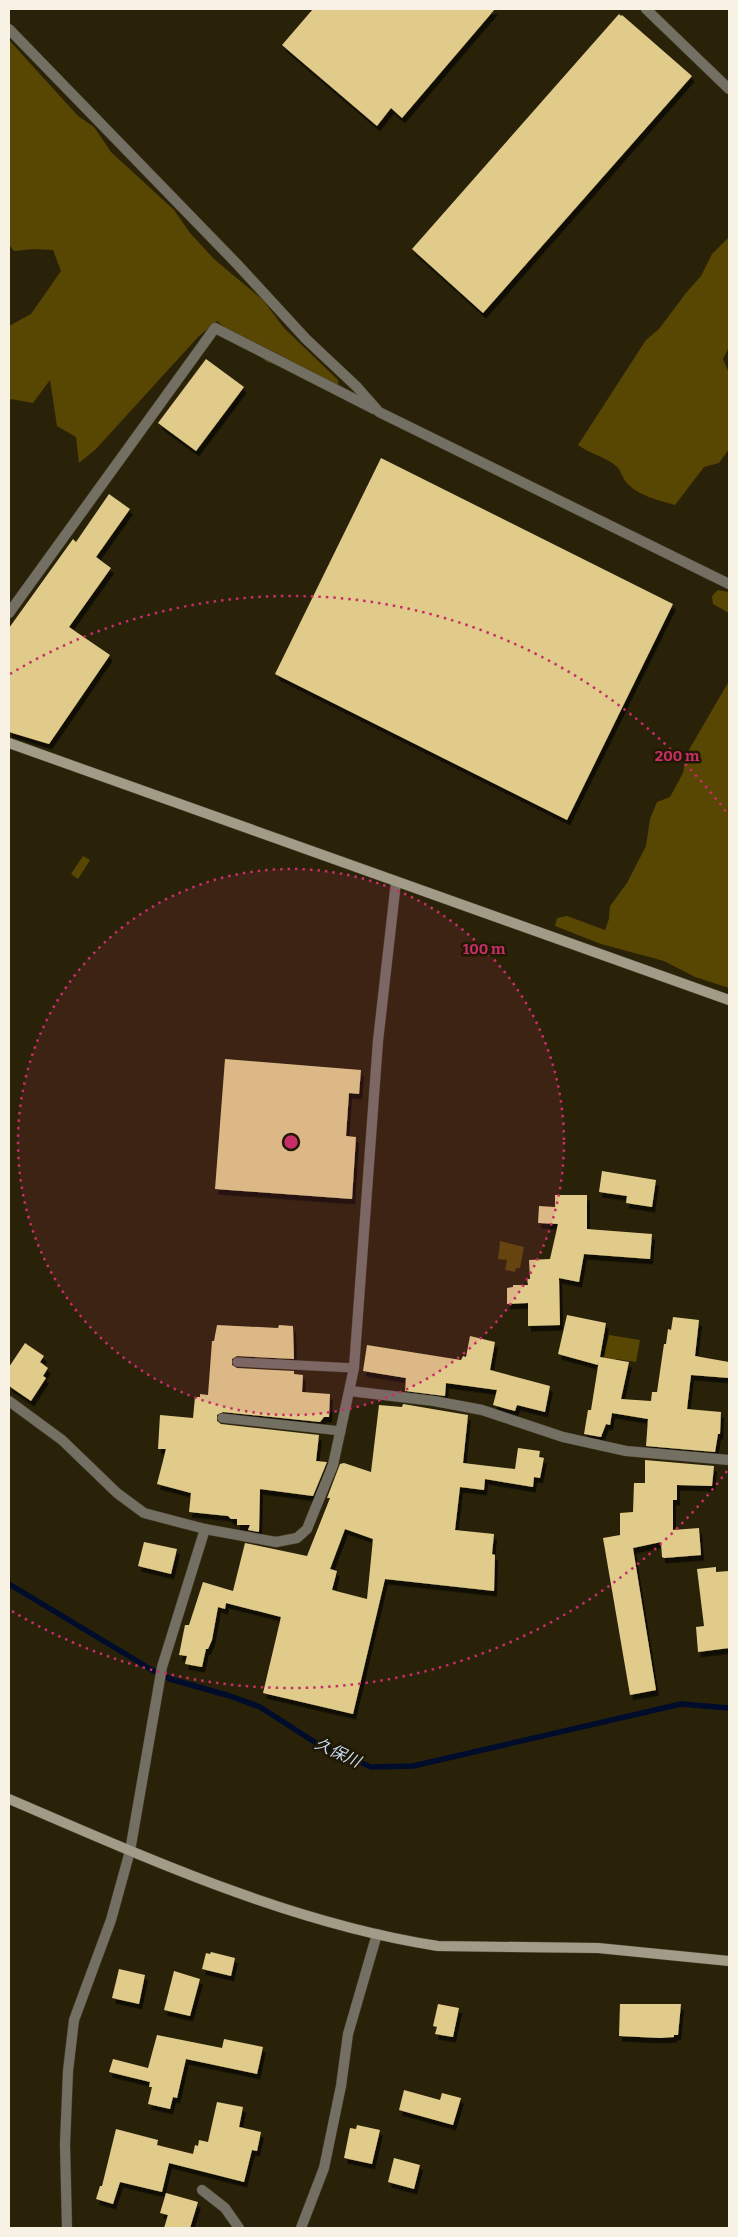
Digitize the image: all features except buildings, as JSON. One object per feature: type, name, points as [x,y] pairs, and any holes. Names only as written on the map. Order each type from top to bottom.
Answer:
[{"type":"street","points":[[646,9],[729,90]]},
{"type":"street","points":[[9,29],[237,264],[306,339],[358,387],[379,412]]},
{"type":"street","points":[[9,613],[215,328],[379,412],[729,584]]},
{"type":"street","points":[[9,743],[729,1000]]},
{"type":"street","points":[[9,1401],[62,1440],[133,1506],[157,1518],[276,1542],[297,1538],[307,1529],[334,1465],[354,1368],[378,1040],[396,882]]},
{"type":"street","points":[[350,1391],[434,1401],[482,1410],[563,1437],[626,1451],[729,1460]]},
{"type":"street","points":[[67,2228],[65,2144],[68,2072],[74,2020],[111,1920],[130,1851],[162,1666],[205,1529]]},
{"type":"street","points":[[9,1799],[130,1851],[298,1913],[378,1934],[438,1946],[598,1948],[729,1961]]},
{"type":"street","points":[[301,2228],[324,2168],[341,2086],[348,2034],[378,1934]]},
{"type":"street","points":[[202,2190],[225,2208],[239,2228]]},
{"type":"lane","points":[[238,1362],[354,1368]]},
{"type":"lane","points":[[222,1418],[341,1431]]},
{"type":"shaded area","points":[[9,40],[78,116],[94,127],[111,152],[174,210],[190,233],[214,259],[263,300],[284,328],[338,380],[339,389],[303,373],[267,362],[217,321],[198,337],[96,449],[79,463],[76,437],[57,426],[50,380],[33,403],[11,399],[9,402],[9,326],[31,314],[61,271],[53,250],[14,251],[9,245]]},
{"type":"shaded area","points":[[729,237],[729,347],[723,359],[729,373],[729,449],[719,463],[704,467],[675,505],[636,491],[626,482],[616,466],[578,445],[646,340],[659,329],[701,276],[712,254]]},
{"type":"shaded area","points":[[718,590],[729,592],[729,613],[713,604],[712,596]]},
{"type":"shaded area","points":[[729,681],[729,988],[695,977],[664,961],[601,944],[555,926],[557,918],[567,916],[605,930],[609,919],[610,906],[627,883],[646,846],[650,819],[657,802],[670,797],[683,773],[686,755]]},
{"type":"shaded area","points":[[83,856],[90,860],[78,879],[71,874]]},
{"type":"shaded area","points":[[500,1241],[524,1247],[520,1268],[516,1268],[515,1272],[505,1270],[507,1260],[498,1259]]},
{"type":"shaded area","points":[[609,1335],[640,1340],[636,1362],[616,1359],[615,1363],[603,1360]]},
{"type":"waterway","name":"久保川","points":[[9,1584],[152,1670],[170,1679],[230,1696],[260,1707],[316,1743],[371,1767],[413,1766],[681,1704],[729,1708]]}]
